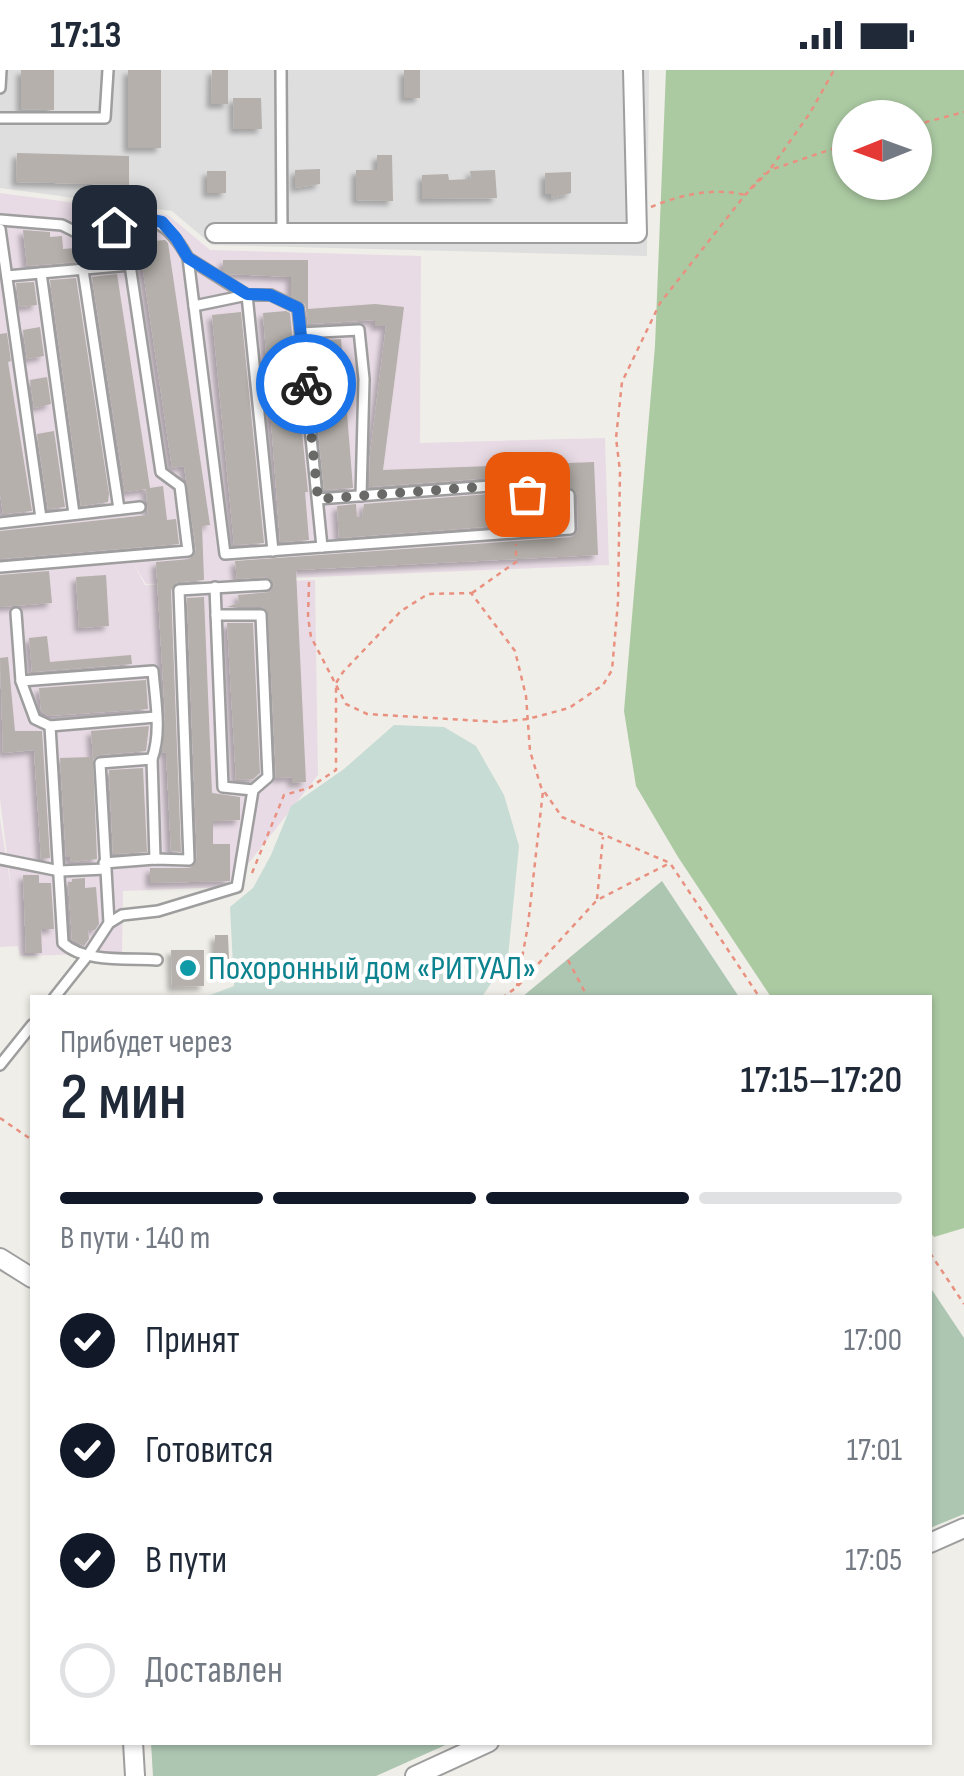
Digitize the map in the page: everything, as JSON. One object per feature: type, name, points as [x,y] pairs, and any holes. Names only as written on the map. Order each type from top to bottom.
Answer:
[{"type":"street","points":[[215,232],[637,232],[633,70]]},
{"type":"street","points":[[0,1258],[30,1277]]},
{"type":"street","points":[[932,1542],[964,1528]]},
{"type":"street","points":[[133,1745],[135,1776]]},
{"type":"street","points":[[416,1776],[483,1745]]},
{"type":"lane","points":[[0,88],[1,70]]},
{"type":"lane","points":[[0,118],[105,118],[108,70]]},
{"type":"lane","points":[[281,70],[282,232]]},
{"type":"lane","points":[[0,220],[62,224],[80,234],[147,219],[162,222],[176,238],[188,258],[226,554],[570,529],[569,496],[527,494],[518,484],[318,499]]},
{"type":"lane","points":[[0,230],[42,518]]},
{"type":"lane","points":[[188,258],[247,294]]},
{"type":"lane","points":[[0,567],[188,551],[180,486],[161,472],[130,265],[7,276]]},
{"type":"lane","points":[[83,270],[118,509]]},
{"type":"lane","points":[[41,273],[74,514]]},
{"type":"lane","points":[[247,294],[273,551]]},
{"type":"lane","points":[[194,306],[247,294],[270,295],[298,308],[322,547]]},
{"type":"lane","points":[[301,332],[358,330],[364,380],[362,496]]},
{"type":"lane","points":[[0,523],[140,506]]},
{"type":"lane","points":[[0,859],[60,871],[156,859],[189,860],[178,590],[266,585]]},
{"type":"lane","points":[[215,586],[223,787],[253,790]]},
{"type":"lane","points":[[16,612],[21,681],[35,719],[50,726],[156,717]]},
{"type":"lane","points":[[56,995],[108,923],[122,915],[158,911],[237,887],[253,790],[268,777],[260,614],[216,615]]},
{"type":"lane","points":[[21,681],[152,670],[156,717],[152,759],[156,859]]},
{"type":"lane","points":[[50,726],[63,943],[71,951],[88,955],[157,960]]},
{"type":"lane","points":[[108,923],[100,763],[152,759]]},
{"type":"lane","points":[[0,1066],[30,1028]]},
{"type":"path","points":[[636,213],[695,193],[730,191],[746,195],[785,149],[834,70]]},
{"type":"path","points":[[932,120],[964,112]]},
{"type":"path","points":[[237,887],[248,882],[284,795],[309,788],[336,770],[336,683],[344,672],[401,611],[428,594],[471,593],[516,562],[516,533]]},
{"type":"path","points":[[471,593],[515,651],[526,696],[530,751],[543,790],[562,817],[670,863],[758,995]]},
{"type":"path","points":[[517,987],[543,790]]},
{"type":"path","points":[[597,900],[604,834]]},
{"type":"path","points":[[506,995],[597,900],[670,863]]},
{"type":"path","points":[[568,960],[586,995]]},
{"type":"path","points":[[0,1118],[30,1139]]},
{"type":"path","points":[[932,1256],[964,1304]]},
{"type":"shaded area","points":[[0,70],[649,70],[647,256],[212,245],[172,211],[0,188]]},
{"type":"shaded area","points":[[0,193],[168,215],[210,250],[421,256],[420,443],[605,438],[609,565],[146,584],[133,563],[145,585],[315,580],[318,775],[230,887],[123,891],[122,953],[20,956],[18,946],[0,947],[0,819],[12,895],[0,799]]},
{"type":"green space","points":[[666,70],[964,70],[964,1228],[932,1234],[932,995],[770,995],[636,786],[624,711],[655,346]]},
{"type":"green space","points":[[394,725],[444,727],[476,746],[504,795],[519,846],[508,957],[483,995],[210,995],[234,986],[230,907],[253,888],[291,806],[344,769]]},
{"type":"green space","points":[[662,881],[738,995],[524,995]]},
{"type":"green space","points":[[932,1290],[964,1338],[964,1514],[932,1527]]},
{"type":"green space","points":[[151,1745],[446,1745],[376,1776],[153,1776]]},
{"type":"building","points":[[21,70],[54,70],[54,110],[21,109]]},
{"type":"building","points":[[128,70],[161,70],[161,148],[128,148]]},
{"type":"building","points":[[212,70],[228,70],[228,104],[211,104]]},
{"type":"building","points":[[404,70],[420,70],[420,98],[404,98]]},
{"type":"building","points":[[233,98],[261,98],[262,129],[234,129]]},
{"type":"building","points":[[17,153],[129,156],[129,185],[16,182]]},
{"type":"building","points":[[377,155],[392,155],[393,201],[356,200],[356,170],[377,170]]},
{"type":"building","points":[[320,169],[320,184],[295,188],[295,170]]},
{"type":"building","points":[[495,170],[497,198],[422,199],[422,175],[448,174],[449,180],[471,179],[470,171]]},
{"type":"building","points":[[207,171],[226,171],[226,193],[207,193]]},
{"type":"building","points":[[571,172],[571,193],[551,198],[551,194],[545,194],[545,173]]},
{"type":"building","points":[[23,230],[62,236],[63,249],[165,240],[168,243],[210,525],[202,526],[204,580],[178,582],[171,590],[181,852],[171,851],[166,752],[162,753],[165,715],[156,562],[190,559],[196,550],[184,466],[172,468],[141,257],[27,266]]},
{"type":"building","points":[[223,260],[308,260],[308,309],[375,304],[404,307],[383,470],[594,462],[598,555],[296,570],[306,782],[292,783],[292,777],[276,778],[268,612],[261,607],[227,607],[239,603],[238,595],[270,592],[274,584],[266,577],[237,579],[235,561],[572,537],[578,530],[577,495],[569,487],[569,479],[525,481],[517,476],[369,487],[386,326],[375,326],[375,320],[308,324],[305,304],[291,296],[291,277],[228,274],[223,270]]},
{"type":"building","points":[[117,274],[150,488],[163,486],[167,520],[176,519],[179,544],[0,559],[0,531],[148,515],[146,489],[125,492],[92,277]]},
{"type":"building","points":[[76,278],[109,494],[108,502],[81,506],[50,280]]},
{"type":"building","points":[[34,282],[37,305],[19,307],[16,283]]},
{"type":"building","points":[[241,312],[264,543],[234,545],[212,315]]},
{"type":"building","points":[[263,313],[290,313],[308,492],[309,540],[280,542]]},
{"type":"building","points":[[40,327],[44,356],[27,359],[23,330]]},
{"type":"building","points":[[7,333],[11,361],[8,362],[32,511],[3,514],[0,334]]},
{"type":"building","points":[[341,339],[353,488],[324,490],[309,341]]},
{"type":"building","points":[[47,377],[51,404],[34,408],[30,380]]},
{"type":"building","points":[[54,431],[65,507],[48,509],[37,434]]},
{"type":"building","points":[[514,492],[520,505],[561,504],[562,521],[339,538],[337,506],[356,504],[357,517],[362,517],[364,504]]},
{"type":"building","points":[[49,571],[52,603],[0,607],[0,575]]},
{"type":"building","points":[[106,575],[109,626],[79,628],[76,577]]},
{"type":"building","points":[[204,597],[212,793],[240,797],[240,820],[213,821],[213,844],[230,844],[230,881],[150,883],[150,868],[190,868],[197,861],[187,598]]},
{"type":"building","points":[[227,623],[253,623],[260,773],[253,779],[236,780]]},
{"type":"building","points":[[47,636],[50,662],[131,655],[132,664],[32,672],[29,638]]},
{"type":"building","points":[[8,657],[15,731],[42,731],[50,858],[41,859],[34,750],[3,753],[0,658]]},
{"type":"building","points":[[146,680],[148,709],[48,716],[41,711],[39,688]]},
{"type":"building","points":[[149,726],[146,751],[99,755],[93,759],[97,859],[71,862],[66,857],[60,758],[93,757],[91,731]]},
{"type":"building","points":[[143,768],[147,852],[113,854],[109,770]]},
{"type":"building","points":[[23,875],[39,875],[39,883],[51,883],[54,929],[41,929],[42,953],[26,953]]},
{"type":"building","points":[[85,878],[85,888],[96,887],[99,924],[95,930],[88,930],[89,939],[84,946],[72,940],[68,882]]},
{"type":"building","points":[[215,935],[228,935],[229,959],[215,959]]},
{"type":"building","name":"Похоронный дом «РИТУАЛ»","points":[[171,950],[204,950],[204,986],[172,987]]},
{"type":"way so far","points":[[306,384],[318,499],[518,484],[527,494]]},
{"type":"place","name":"Похоронный дом «РИТУАЛ»","points":[[188,968]]},
{"type":"route","points":[[114,227],[147,219],[162,222],[188,258],[247,294],[270,295],[298,308],[306,384]]}]
